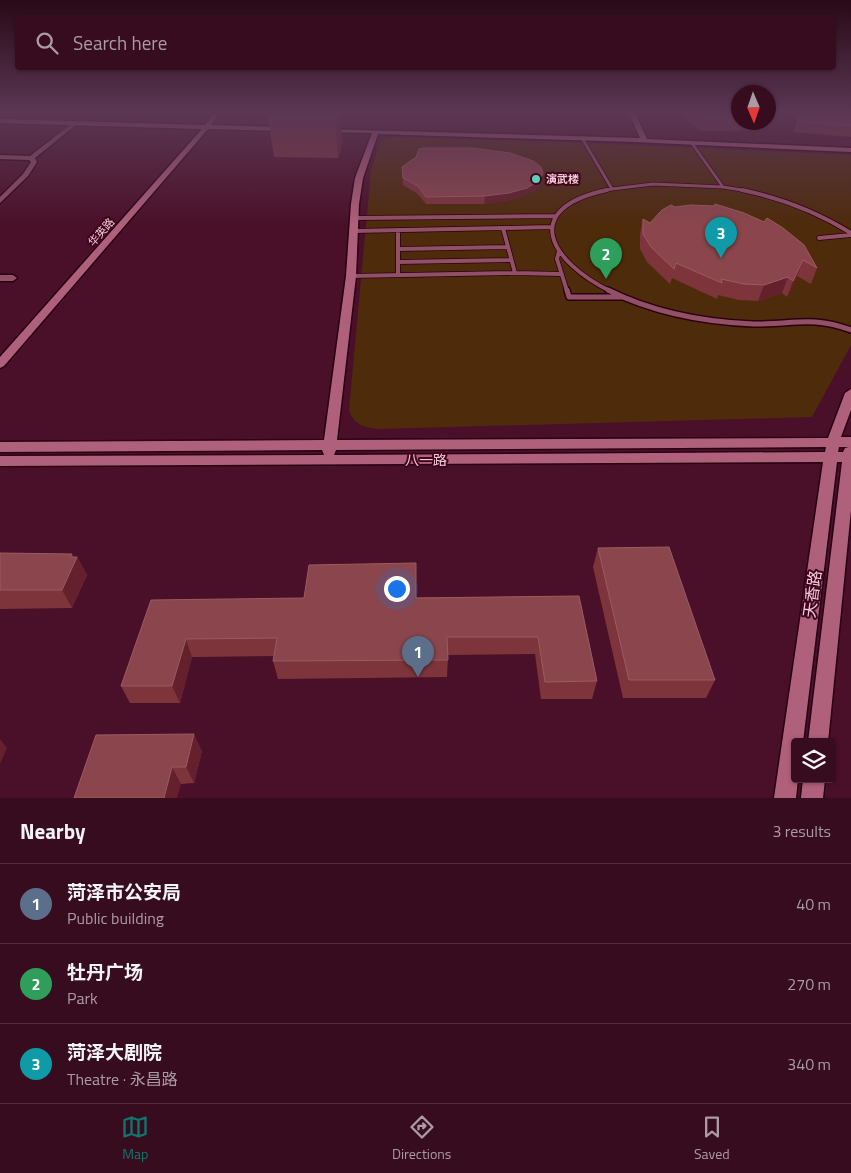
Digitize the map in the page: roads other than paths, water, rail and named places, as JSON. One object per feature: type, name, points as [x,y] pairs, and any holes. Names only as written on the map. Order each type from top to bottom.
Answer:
[{"type":"main road","name":"华英路","points":[[0,364],[186,150]]},
{"type":"main road","points":[[328,459],[351,276],[355,204],[359,178],[369,150]]},
{"type":"main road","name":"天香路","points":[[785,798],[831,450],[851,393]]},
{"type":"main road","points":[[0,446],[831,450]]},
{"type":"main road","name":"八一路","points":[[0,461],[328,459],[850,451]]},
{"type":"main road","name":"天香路","points":[[818,738],[850,451]]},
{"type":"main road","points":[[812,798],[814,783]]},
{"type":"street","points":[[0,157],[31,158],[41,150]]},
{"type":"street","points":[[0,201],[26,175],[34,162],[31,158]]},
{"type":"street","points":[[0,278],[13,278]]},
{"type":"lane","points":[[589,150],[612,189]]},
{"type":"lane","points":[[698,150],[723,187]]},
{"type":"lane","points":[[624,297],[569,297],[557,259],[558,251],[551,227],[552,220],[568,204],[578,198],[612,189],[668,184],[723,187],[788,202],[830,220],[851,234]]},
{"type":"lane","points":[[355,218],[556,216]]},
{"type":"lane","points":[[354,231],[551,227]]},
{"type":"lane","points":[[503,228],[515,273]]},
{"type":"lane","points":[[398,230],[398,275]]},
{"type":"lane","points":[[819,238],[851,234]]},
{"type":"lane","points":[[398,249],[508,247]]},
{"type":"lane","points":[[558,251],[576,270],[601,287],[624,297],[682,315],[724,322],[752,324],[824,322],[851,330]]},
{"type":"lane","points":[[398,262],[511,260]]},
{"type":"lane","points":[[351,276],[561,274]]},
{"type":"place","name":"演武楼","points":[[536,179]]},
{"type":"place","name":"菏泽大剧院","points":[[721,258]]},
{"type":"place","name":"牡丹广场","points":[[606,279]]},
{"type":"place","name":"菏泽市公安局","points":[[418,677]]}]
